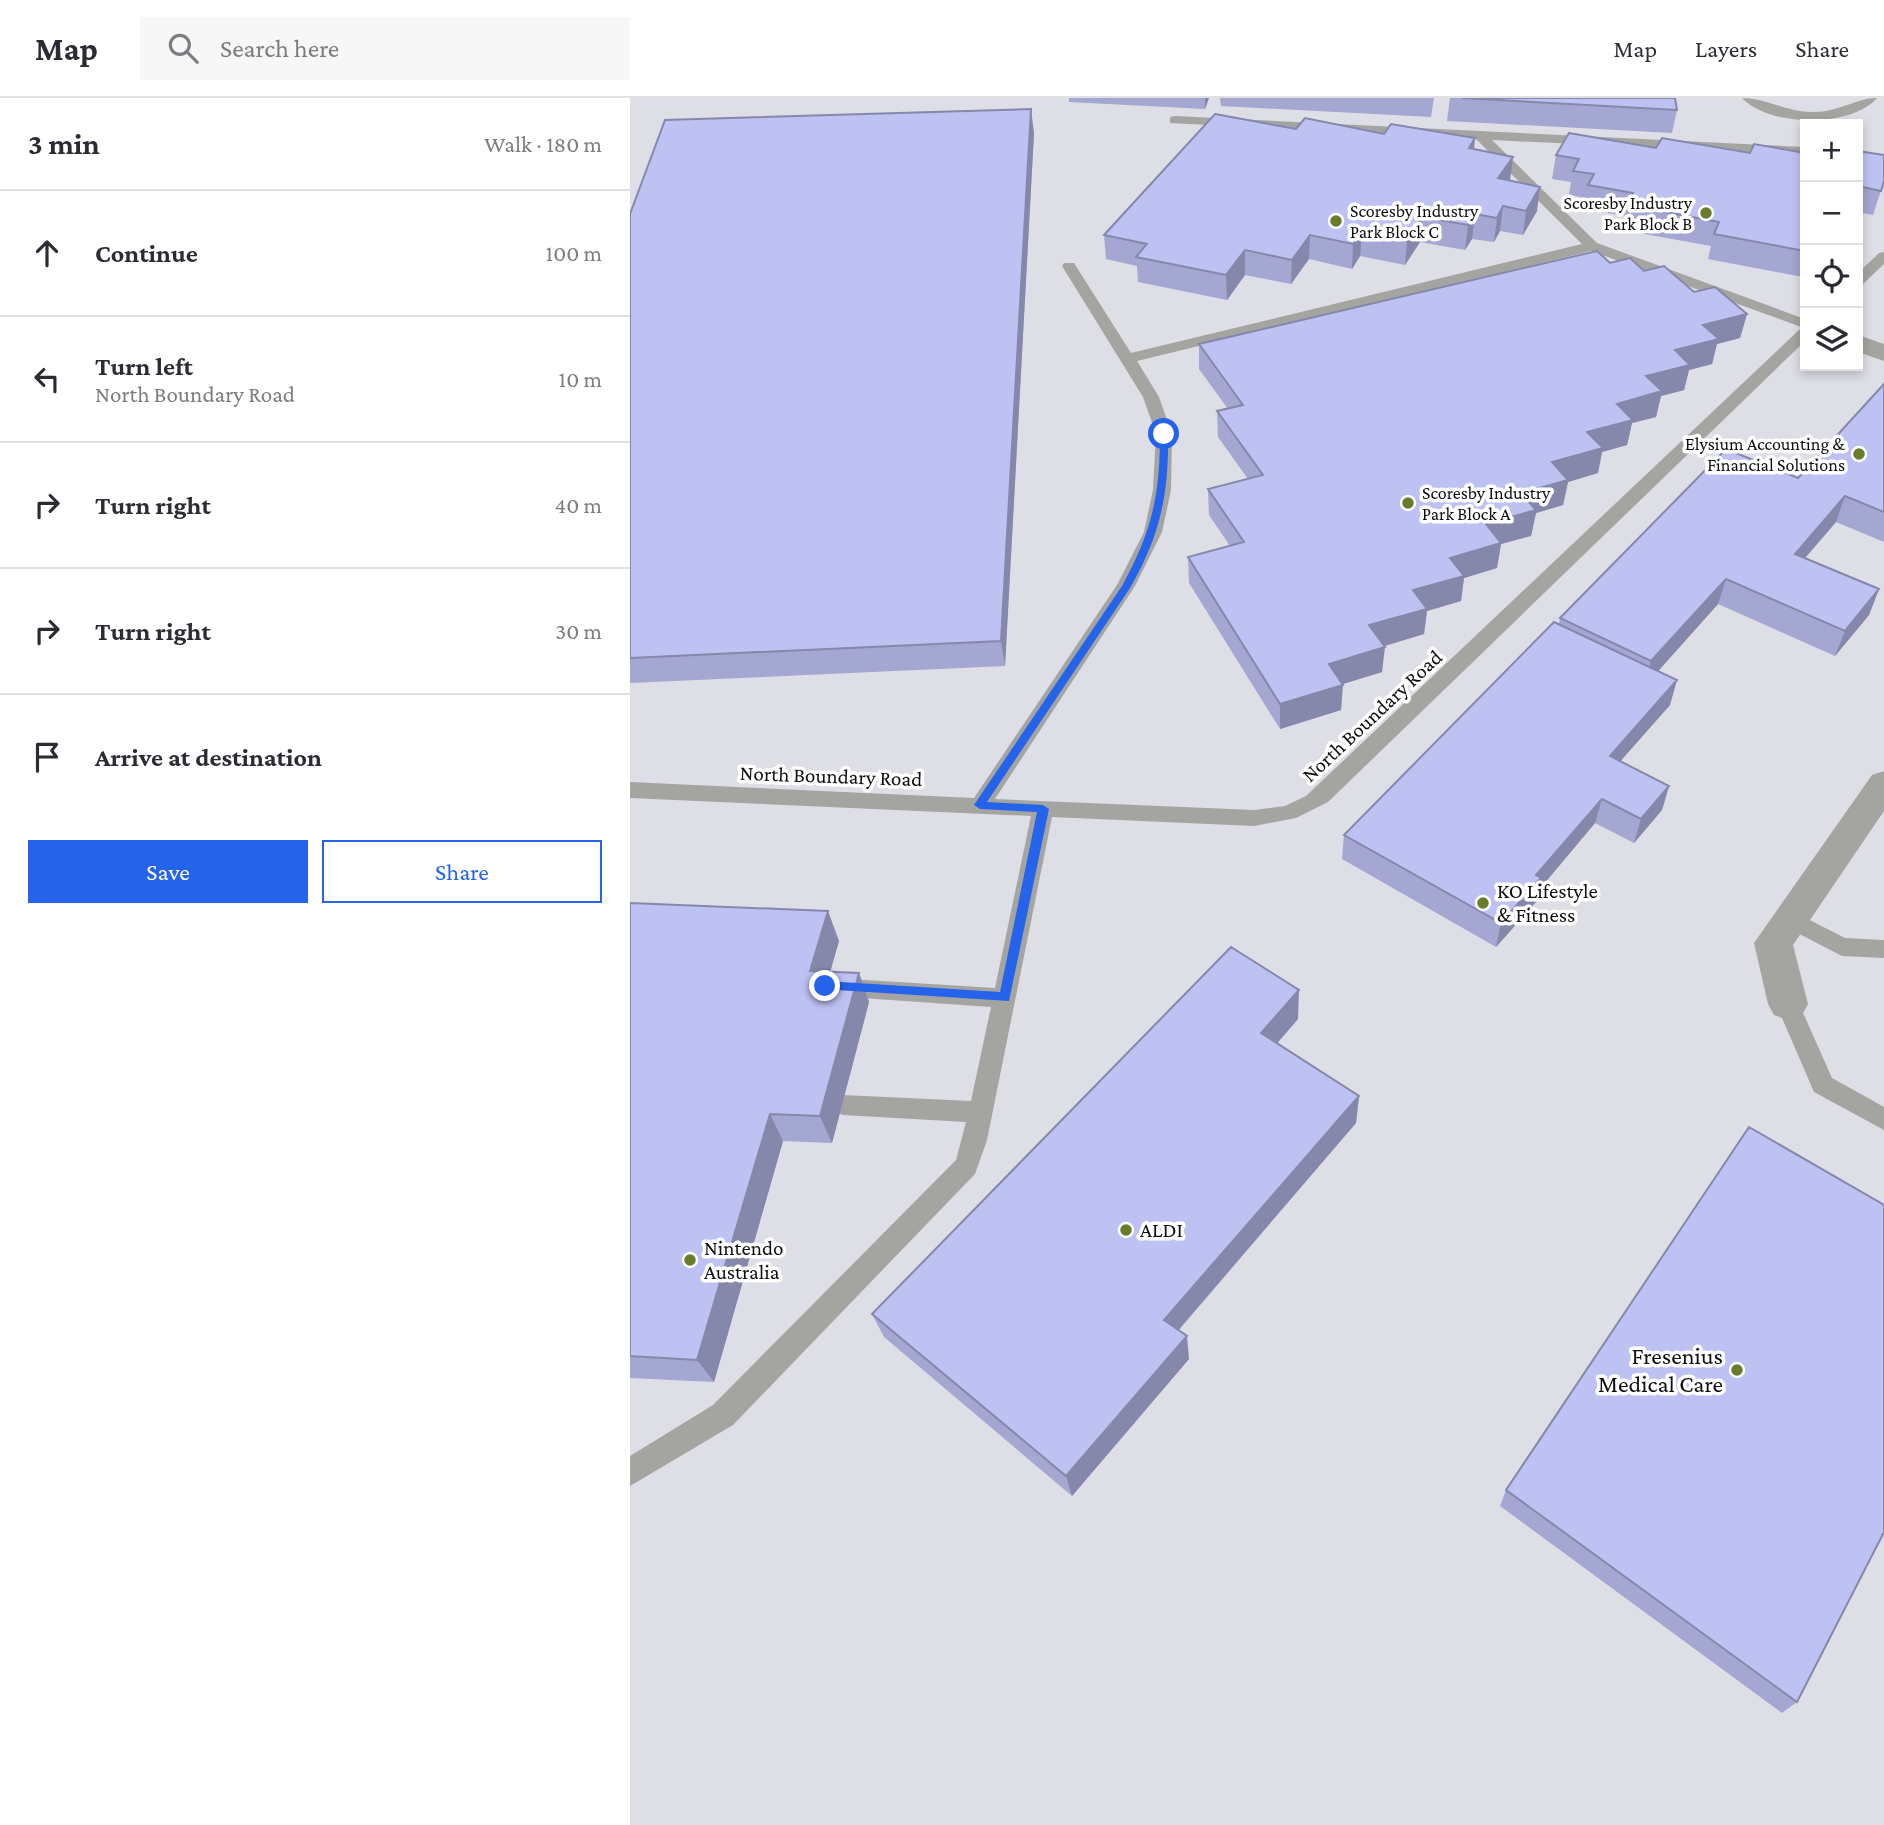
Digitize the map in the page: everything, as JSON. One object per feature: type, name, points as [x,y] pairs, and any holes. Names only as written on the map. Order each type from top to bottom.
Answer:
[{"type":"street","points":[[1863,346],[1884,353]]},
{"type":"street","points":[[1788,1004],[1773,943],[1884,784]]},
{"type":"lane","points":[[1748,98],[1754,104],[1773,111],[1812,116],[1851,111],[1871,98]]},
{"type":"lane","points":[[1175,120],[1800,151]]},
{"type":"lane","points":[[1481,135],[1592,246],[1800,322]]},
{"type":"lane","points":[[1126,359],[1592,246]]},
{"type":"lane","points":[[1863,276],[1884,256]]},
{"type":"lane","points":[[980,805],[1126,586],[1153,532],[1162,489],[1164,434],[1151,397],[1069,266]]},
{"type":"lane","name":"North Boundary Road","points":[[630,790],[1254,818],[1271,817],[1305,807],[1331,788],[1800,338]]},
{"type":"lane","points":[[630,1472],[723,1415],[966,1166],[981,1112],[1043,809]]},
{"type":"lane","points":[[1790,919],[1842,947],[1884,949]]},
{"type":"lane","points":[[825,986],[1004,998]]},
{"type":"lane","points":[[1788,1004],[1823,1085],[1884,1119]]},
{"type":"lane","points":[[843,1105],[981,1112]]},
{"type":"building","points":[[1462,98],[1675,98],[1677,110]]},
{"type":"building","points":[[1031,109],[1001,641],[630,658],[630,214],[665,120]]},
{"type":"building","name":"Scoresby Industry Park Block C","points":[[1215,114],[1296,129],[1305,118],[1384,134],[1391,124],[1475,138],[1469,148],[1513,157],[1498,178],[1540,187],[1526,211],[1503,206],[1497,218],[1475,214],[1468,225],[1422,217],[1407,241],[1362,232],[1353,244],[1310,235],[1292,260],[1245,250],[1226,275],[1136,257],[1147,244],[1104,235]]},
{"type":"building","name":"Scoresby Industry Park Block B","points":[[1569,133],[1656,148],[1662,138],[1750,153],[1754,144],[1800,152],[1800,250],[1714,234],[1719,222],[1627,205],[1633,193],[1588,185],[1594,174],[1573,171],[1579,159],[1556,155]]},
{"type":"building","points":[[1863,152],[1884,155],[1884,181],[1881,191],[1863,187]]},
{"type":"building","name":"Scoresby Industry Park Block A","points":[[1597,251],[1610,263],[1630,258],[1644,271],[1664,266],[1694,292],[1715,287],[1747,314],[1703,325],[1719,339],[1675,350],[1690,365],[1646,376],[1662,391],[1617,404],[1633,420],[1587,432],[1603,448],[1552,462],[1568,480],[1521,493],[1536,510],[1486,524],[1501,543],[1450,558],[1464,576],[1413,590],[1427,609],[1369,625],[1385,647],[1329,664],[1343,685],[1280,704],[1188,557],[1244,542],[1208,489],[1263,475],[1217,411],[1243,405],[1199,344]]},
{"type":"building","points":[[1884,384],[1884,512],[1845,496],[1795,554],[1879,589],[1845,631],[1726,579],[1651,661],[1560,618],[1726,449],[1798,478]]},
{"type":"building","points":[[1554,622],[1677,680],[1610,756],[1669,786],[1641,819],[1602,799],[1536,875],[1541,878],[1501,923],[1344,835]]},
{"type":"building","name":"Nintendo Australia","points":[[630,903],[828,911],[810,971],[859,973],[820,1116],[770,1114],[697,1360],[630,1356]]},
{"type":"building","name":"ALDI","points":[[1231,947],[1299,990],[1261,1033],[1359,1096],[1164,1320],[1187,1336],[1066,1476],[872,1314]]},
{"type":"building","name":"Fresenius Medical Care","points":[[1749,1127],[1884,1205],[1884,1532],[1797,1702],[1506,1490]]},
{"type":"place","name":"Scoresby Industry Park Block B","points":[[1706,213]]},
{"type":"place","name":"Scoresby Industry Park Block C","points":[[1336,221]]},
{"type":"place","name":"Elysium Accounting & Financial Solutions","points":[[1859,454]]},
{"type":"place","name":"Scoresby Industry Park Block A","points":[[1408,503]]},
{"type":"place","name":"KO Lifestyle & Fitness","points":[[1483,903]]},
{"type":"place","name":"ALDI","points":[[1126,1230]]},
{"type":"place","name":"Nintendo Australia","points":[[690,1260]]},
{"type":"place","name":"Fresenius Medical Care","points":[[1737,1370]]},
{"type":"route","points":[[825,986],[1004,998],[1043,809],[980,805],[1126,586],[1141,559],[1159,511],[1164,470],[1164,434]]}]
